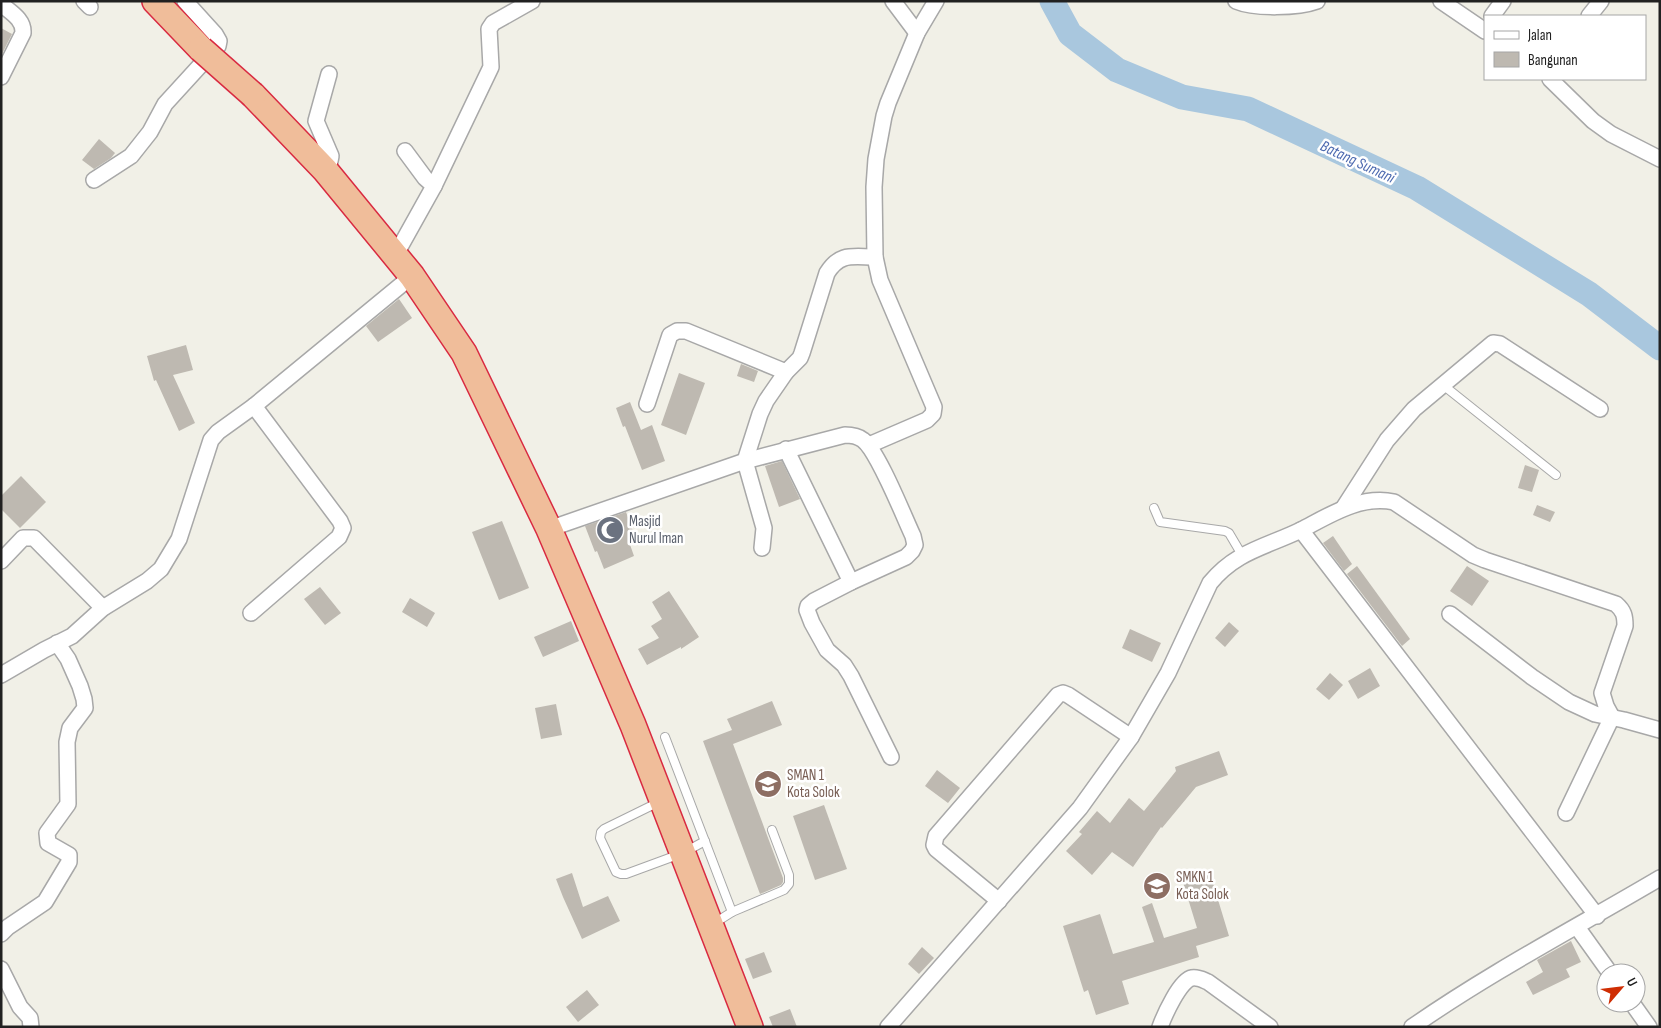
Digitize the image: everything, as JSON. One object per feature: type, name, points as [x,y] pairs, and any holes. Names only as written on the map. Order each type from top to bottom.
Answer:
[{"type":"highway","points":[[155,1],[201,48],[253,95],[325,170],[412,276],[464,353],[549,529],[633,726],[750,1027]]},
{"type":"street","points":[[94,180],[131,156],[150,132],[165,104],[218,46],[219,41],[216,34],[185,1]]},
{"type":"street","points":[[395,256],[434,186],[491,67],[490,29],[493,23],[532,1]]},
{"type":"street","points":[[893,1],[917,33]]},
{"type":"street","points":[[868,445],[927,420],[933,414],[934,407],[883,288],[875,257],[874,187],[876,159],[884,116],[917,33],[936,1]]},
{"type":"street","points":[[1236,1],[1245,5],[1300,6],[1317,1]]},
{"type":"street","points":[[1441,1],[1484,28]]},
{"type":"street","points":[[1493,15],[1503,1]]},
{"type":"street","points":[[1590,15],[1601,1]]},
{"type":"street","points":[[1,4],[19,19],[24,28],[24,33],[1,77]]},
{"type":"street","points":[[325,170],[331,156],[316,121],[329,74]]},
{"type":"street","points":[[1551,80],[1594,121],[1611,134],[1660,159]]},
{"type":"street","points":[[405,151],[425,178],[434,186]]},
{"type":"street","points":[[762,548],[764,528],[745,461],[762,408],[786,372],[800,358],[827,273],[831,266],[836,261],[847,256],[875,257]]},
{"type":"street","points":[[1,675],[50,646],[72,636],[103,608],[146,581],[161,569],[179,539],[211,440],[218,432],[254,406],[412,276]]},
{"type":"street","points":[[648,404],[670,335],[677,331],[686,332],[786,372]]},
{"type":"street","points":[[1344,507],[1387,440],[1414,409],[1490,345],[1496,343],[1600,409]]},
{"type":"street","points":[[251,613],[339,537],[343,528],[340,520],[254,406]]},
{"type":"street","points":[[549,529],[745,461],[845,435],[854,435],[863,440],[883,470],[913,536],[915,545],[906,557],[850,582],[814,601],[808,606],[807,610],[812,624],[827,650],[844,665],[852,676],[891,757]]},
{"type":"street","points":[[786,450],[850,582]]},
{"type":"street","points":[[888,1027],[1080,808],[1131,737],[1168,673],[1210,583],[1220,571],[1242,555],[1301,530],[1344,507],[1380,499],[1394,502],[1479,558],[1616,604],[1625,616],[1625,626],[1602,693],[1612,717]]},
{"type":"street","points":[[1301,530],[1597,916]]},
{"type":"street","points":[[1,561],[23,538],[34,538],[103,608]]},
{"type":"street","points":[[1450,614],[1532,677],[1569,702],[1595,714],[1660,730]]},
{"type":"street","points":[[1,934],[8,927],[45,902],[69,862],[69,855],[48,843],[47,833],[68,804],[67,742],[70,728],[85,708],[80,686],[68,659],[50,646]]},
{"type":"street","points":[[998,901],[936,850],[934,845],[936,836],[1058,695],[1063,693],[1068,695],[1131,737]]},
{"type":"street","points":[[1566,813],[1612,717]]},
{"type":"street","points":[[1412,1027],[1431,1013],[1514,963],[1660,878]]},
{"type":"street","points":[[1577,927],[1603,963]]},
{"type":"street","points":[[1,968],[20,1006],[30,1018],[31,1027]]},
{"type":"street","points":[[1160,1027],[1166,1011],[1187,981],[1193,978],[1208,982],[1270,1027]]},
{"type":"street","points":[[1639,1013],[1649,1027]]},
{"type":"lane","points":[[1443,385],[1556,476]]},
{"type":"lane","points":[[1154,508],[1160,522],[1229,533],[1242,555]]},
{"type":"lane","points":[[665,737],[732,912]]},
{"type":"lane","points":[[662,800],[601,832],[600,838],[616,872],[626,874],[683,853],[705,841]]},
{"type":"lane","points":[[711,925],[732,912],[784,890],[789,884],[789,875],[772,830]]},
{"type":"building","points":[[1,28],[12,34],[1,56]]},
{"type":"building","points":[[99,139],[115,153],[111,158],[94,169],[82,160]]},
{"type":"building","points":[[399,299],[412,318],[378,342],[366,326]]},
{"type":"building","points":[[186,345],[193,370],[173,375],[195,423],[179,431],[156,380],[154,381],[147,356]]},
{"type":"building","points":[[741,364],[758,371],[754,382],[737,376]]},
{"type":"building","points":[[679,373],[705,383],[686,435],[661,425]]},
{"type":"building","points":[[630,402],[641,430],[652,425],[665,461],[642,470],[616,408]]},
{"type":"building","points":[[782,461],[800,499],[779,507],[765,466]]},
{"type":"building","points":[[1525,465],[1539,470],[1532,492],[1518,488]]},
{"type":"building","points":[[21,476],[46,502],[20,528],[1,509],[1,496]]},
{"type":"building","points":[[1537,505],[1555,512],[1550,522],[1533,515]]},
{"type":"building","name":"Masjid Nurul Iman","points":[[626,512],[635,537],[628,539],[634,556],[604,569],[585,526]]},
{"type":"building","points":[[502,521],[529,588],[499,600],[472,532]]},
{"type":"building","points":[[1333,536],[1352,564],[1344,571],[1323,543]]},
{"type":"building","points":[[1357,566],[1410,639],[1402,646],[1347,574]]},
{"type":"building","points":[[1467,566],[1489,581],[1472,606],[1450,591]]},
{"type":"building","points":[[320,587],[341,613],[325,625],[304,599]]},
{"type":"building","points":[[669,591],[699,637],[681,649],[681,647],[647,665],[638,649],[659,638],[651,626],[662,619],[652,602]]},
{"type":"building","points":[[410,598],[435,613],[427,627],[402,612]]},
{"type":"building","points":[[571,621],[579,641],[543,657],[534,637]]},
{"type":"building","points":[[1229,622],[1239,631],[1225,647],[1215,638]]},
{"type":"building","points":[[1130,629],[1161,643],[1152,662],[1122,648]]},
{"type":"building","points":[[1370,668],[1380,686],[1358,699],[1348,681]]},
{"type":"building","points":[[1330,673],[1343,685],[1329,700],[1316,689]]},
{"type":"building","points":[[772,701],[782,725],[733,744],[783,878],[781,885],[760,894],[703,741],[732,730],[727,719]]},
{"type":"building","points":[[556,704],[562,735],[541,739],[535,708]]},
{"type":"building","points":[[1219,751],[1228,775],[1196,787],[1161,827],[1133,867],[1112,852],[1092,875],[1066,851],[1082,834],[1079,832],[1097,811],[1110,823],[1129,798],[1144,811],[1176,771],[1175,767]]},
{"type":"building","points":[[937,770],[960,788],[948,803],[925,786]]},
{"type":"building","points":[[824,805],[847,869],[815,880],[793,816]]},
{"type":"building","points":[[1209,870],[1229,936],[1196,946],[1199,957],[1122,981],[1129,1004],[1096,1015],[1088,990],[1084,992],[1063,926],[1100,914],[1113,954],[1154,942],[1142,907],[1152,903],[1164,938],[1197,928],[1182,879]]},
{"type":"building","points":[[572,873],[583,907],[608,896],[620,921],[582,939],[556,879]]},
{"type":"building","points":[[1571,941],[1581,962],[1566,969],[1570,977],[1533,995],[1526,982],[1543,972],[1537,960]]},
{"type":"building","points":[[922,947],[934,958],[919,974],[908,964]]},
{"type":"building","points":[[764,952],[772,972],[753,979],[745,959]]},
{"type":"building","points":[[587,990],[599,1005],[578,1022],[566,1007]]},
{"type":"building","points":[[790,1009],[797,1027],[773,1027],[769,1017]]},
{"type":"waterway","name":"Batang Sumani","points":[[1052,1],[1070,34],[1117,70],[1182,97],[1248,109],[1417,188],[1589,294],[1660,348]]},
{"type":"place","name":"Masjid Nurul Iman","points":[[610,530]]},
{"type":"place","name":"SMAN 1 Kota Solok","points":[[768,784]]},
{"type":"place","name":"SMKN 1 Kota Solok","points":[[1157,886]]}]
